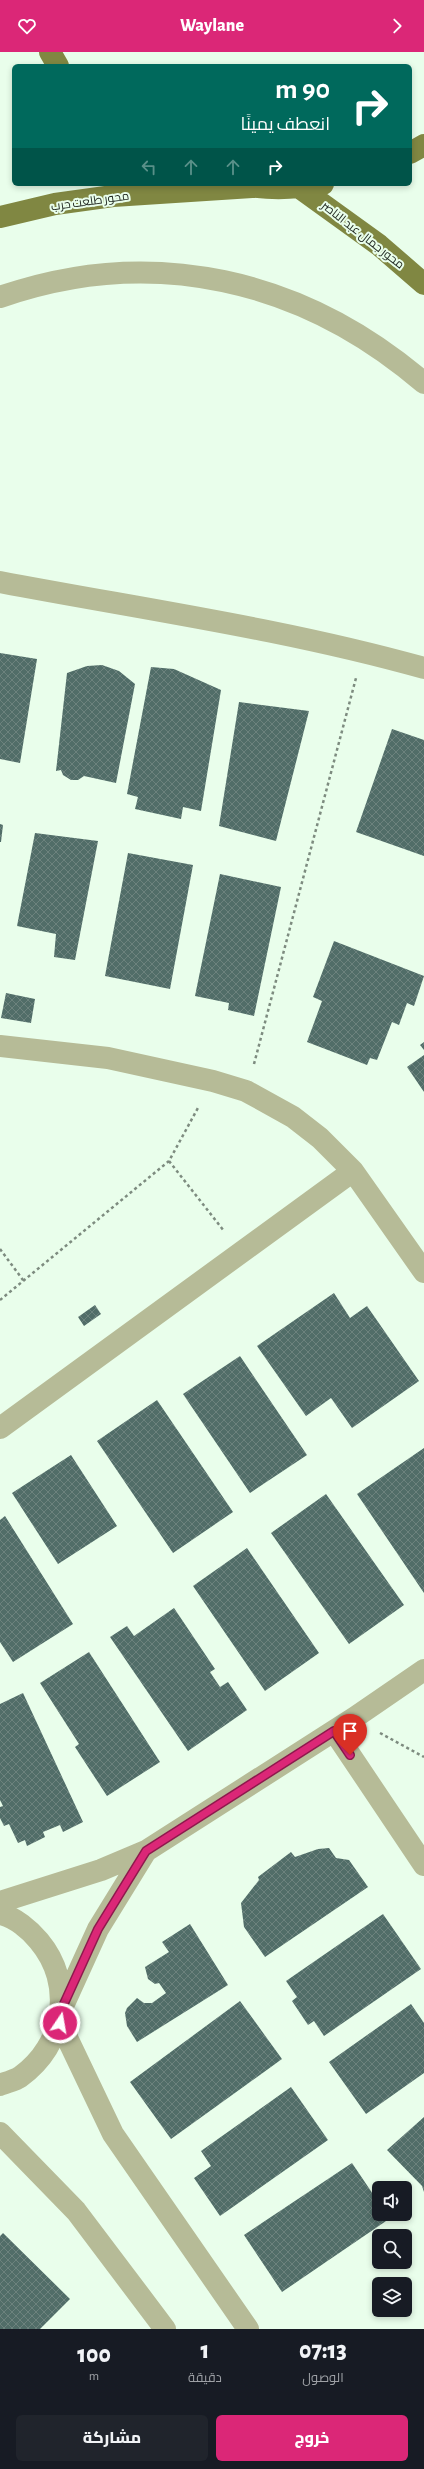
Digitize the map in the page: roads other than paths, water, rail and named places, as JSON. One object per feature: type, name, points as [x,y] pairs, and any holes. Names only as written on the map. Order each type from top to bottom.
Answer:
[{"type":"main road","points":[[50,52],[57,64]]},
{"type":"main road","points":[[412,152],[424,145]]},
{"type":"main road","name":"محور طلعت حرب","points":[[0,217],[55,204],[113,196],[233,186]]},
{"type":"main road","name":"محور طلعت حرب","points":[[263,186],[300,188],[312,186]]},
{"type":"main road","name":"محور جمال عبد الناصر","points":[[300,188],[379,245],[424,284]]},
{"type":"street","points":[[0,298],[60,281],[101,275],[148,273],[229,281],[274,294],[319,312],[361,335],[400,362],[424,383]]},
{"type":"street","points":[[0,582],[180,613],[363,651],[424,668]]},
{"type":"street","points":[[0,1046],[108,1058],[213,1081],[246,1091],[293,1117],[320,1138],[353,1171],[424,1272]]},
{"type":"street","points":[[0,1428],[353,1171]]},
{"type":"street","points":[[0,1902],[101,1870],[146,1851],[354,1718],[424,1670]]},
{"type":"street","points":[[334,1731],[424,1865]]},
{"type":"street","points":[[0,2085],[19,2077],[45,2054],[98,1929],[146,1851]]},
{"type":"street","points":[[0,1914],[30,1930],[48,1952],[60,1979],[61,2015],[113,2134],[248,2329]]},
{"type":"street","points":[[0,2133],[76,2211],[165,2329]]}]
